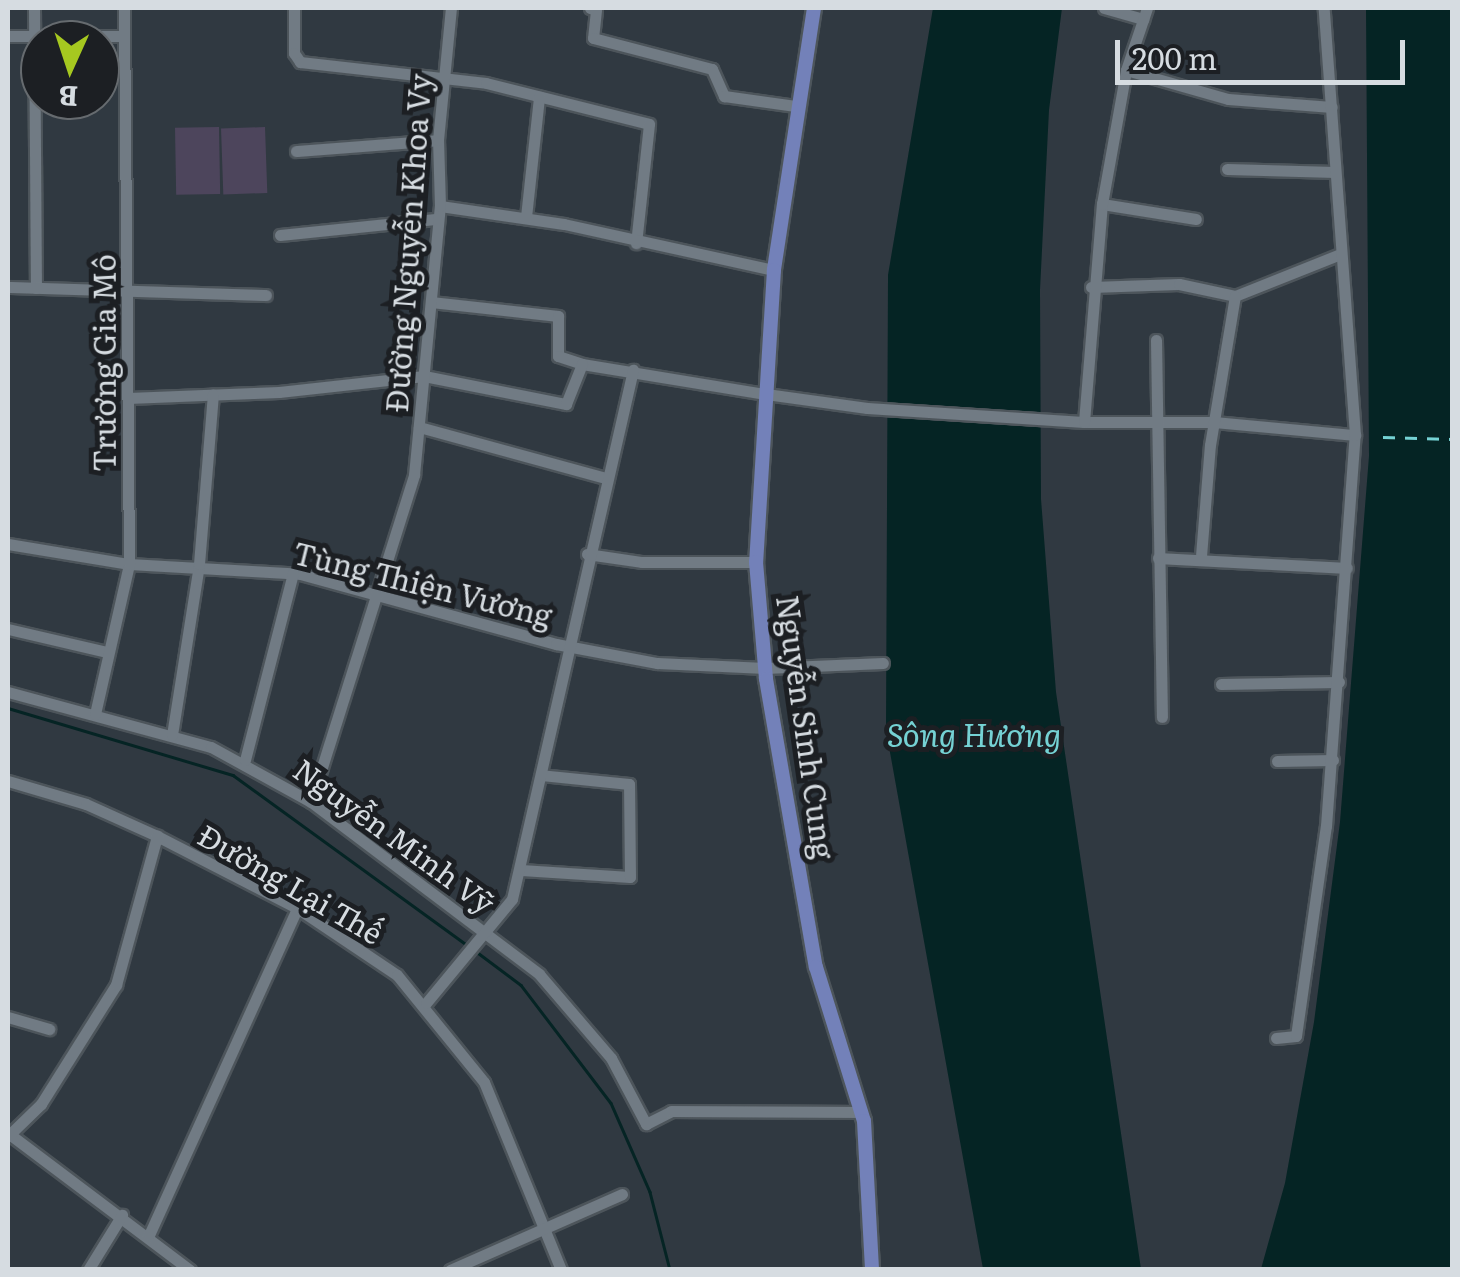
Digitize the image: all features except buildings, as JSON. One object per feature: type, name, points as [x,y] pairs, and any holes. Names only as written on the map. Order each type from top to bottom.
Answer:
[{"type":"main road","name":"Nguyễn Sinh Cung","points":[[814,8],[795,106],[774,270],[756,562],[765,668],[816,968],[862,1112],[871,1168],[872,1270]]},
{"type":"street","name":"Trương Gia Mô","points":[[94,714],[129,564],[124,8]]},
{"type":"street","points":[[294,8],[298,60],[442,76],[649,124],[636,242]]},
{"type":"street","name":"Đường Nguyễn Khoa Vy","points":[[311,802],[414,475],[432,302],[438,140],[450,8]]},
{"type":"street","points":[[590,8],[596,10],[593,38],[712,69],[724,96],[795,106]]},
{"type":"street","points":[[1084,422],[1091,287],[1102,204],[1126,70],[1145,13],[1104,8]]},
{"type":"street","points":[[1276,1038],[1296,1036],[1333,760],[1355,435],[1338,255],[1324,8]]},
{"type":"street","points":[[1126,70],[1228,99],[1332,108]]},
{"type":"street","points":[[526,217],[539,97]]},
{"type":"street","points":[[35,120],[36,288]]},
{"type":"street","points":[[296,151],[438,140]]},
{"type":"street","points":[[1227,169],[1335,172]]},
{"type":"street","points":[[1102,204],[1196,219]]},
{"type":"street","points":[[280,235],[438,213],[526,217],[774,270]]},
{"type":"street","points":[[1091,287],[1178,284],[1235,296],[1338,255]]},
{"type":"street","points":[[8,287],[266,296]]},
{"type":"street","points":[[1201,556],[1214,422],[1235,296]]},
{"type":"street","points":[[432,302],[558,316],[558,356],[582,364],[766,394],[867,408],[1084,422],[1214,422],[1355,435]]},
{"type":"street","points":[[1156,340],[1154,424],[1162,717]]},
{"type":"street","points":[[128,398],[213,395],[424,376],[566,404],[582,364]]},
{"type":"street","points":[[426,1003],[485,938],[512,899],[587,554],[633,370]]},
{"type":"street","points":[[172,735],[199,564],[213,395]]},
{"type":"street","points":[[419,427],[606,478]]},
{"type":"street","name":"Tùng Thiện Vương","points":[[8,544],[129,564],[199,564],[293,572],[569,646],[657,663],[765,668],[883,664]]},
{"type":"street","points":[[587,554],[642,562],[756,562]]},
{"type":"street","points":[[1158,558],[1201,556],[1347,568]]},
{"type":"street","points":[[245,760],[293,572]]},
{"type":"street","points":[[8,629],[108,652]]},
{"type":"street","points":[[1222,684],[1339,682]]},
{"type":"street","name":"Nguyễn Minh Vỹ","points":[[8,692],[172,735],[245,760],[311,802],[568,1004],[611,1058],[646,1124],[671,1111],[862,1112]]},
{"type":"street","points":[[1277,761],[1333,760]]},
{"type":"street","points":[[521,870],[630,878],[629,784],[541,774]]},
{"type":"street","name":"Đường Lại Thế","points":[[8,781],[86,804],[157,836],[296,908],[397,974],[426,1003],[484,1082],[546,1224],[561,1270]]},
{"type":"street","points":[[157,836],[116,985],[41,1104],[8,1134],[122,1214],[190,1270]]},
{"type":"street","points":[[149,1235],[296,908]]},
{"type":"street","points":[[8,1018],[48,1029]]},
{"type":"street","points":[[450,1270],[546,1224],[622,1194]]},
{"type":"street","points":[[88,1270],[122,1214]]},
{"type":"shaded area","points":[[219,127],[220,194],[176,195],[175,128]]},
{"type":"shaded area","points":[[265,127],[267,193],[223,194],[221,129]]},
{"type":"water","name":"Sông Hương","points":[[933,8],[1062,8],[1049,110],[1040,290],[1041,499],[1056,692],[1141,1269],[983,1269],[886,730],[888,275]]},
{"type":"water","points":[[1366,8],[1452,8],[1452,1269],[1261,1269],[1285,1183],[1314,1022],[1340,822],[1369,456]]},
{"type":"waterway","points":[[8,708],[233,775],[466,944]]},
{"type":"waterway","points":[[477,952],[521,985],[611,1103],[650,1192],[670,1270]]},
{"type":"ferry route","points":[[1383,437],[1452,439]]}]
